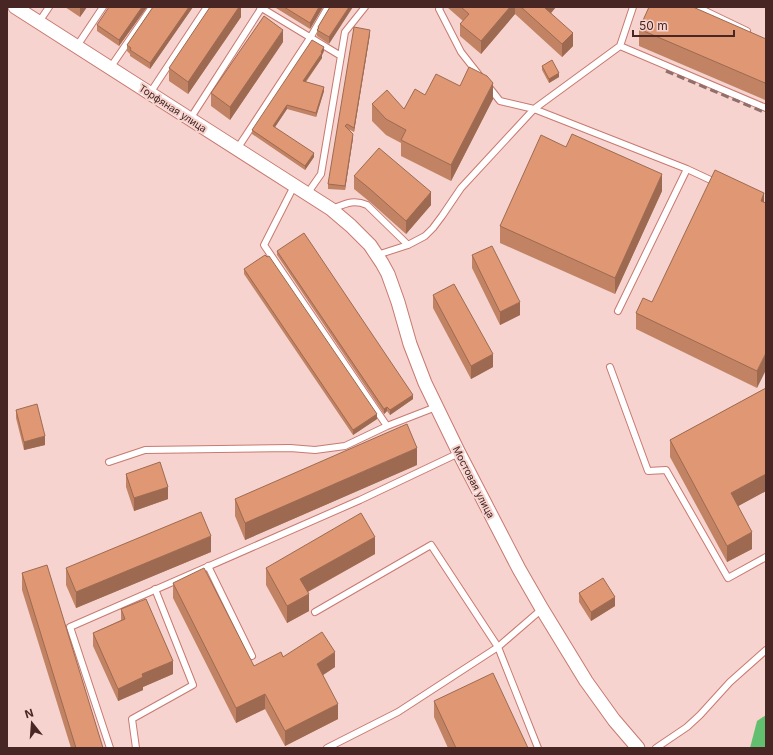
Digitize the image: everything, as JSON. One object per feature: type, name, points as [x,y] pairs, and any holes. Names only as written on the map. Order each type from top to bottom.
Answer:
[{"type":"street","name":"Торфяная улица","points":[[16,7],[330,209]]},
{"type":"street","name":"Мостовая улица","points":[[330,209],[352,226],[370,245],[388,274],[425,383],[459,453],[502,535],[542,609],[586,681],[614,720],[638,748]]},
{"type":"lane","points":[[39,22],[49,7]]},
{"type":"lane","points":[[77,46],[103,7]]},
{"type":"lane","points":[[110,68],[152,7]]},
{"type":"lane","points":[[150,93],[207,7]]},
{"type":"lane","points":[[190,119],[261,7],[341,56]]},
{"type":"lane","points":[[237,149],[310,38],[328,7]]},
{"type":"lane","points":[[307,194],[321,174],[345,32],[365,7]]},
{"type":"lane","points":[[440,7],[439,9],[460,52],[500,101],[534,109],[686,169],[723,186]]},
{"type":"lane","points":[[377,255],[408,245],[425,236],[442,216],[462,188],[534,109],[620,46],[633,7]]},
{"type":"lane","points":[[697,7],[752,33]]},
{"type":"lane","points":[[620,46],[766,108]]},
{"type":"lane","points":[[618,311],[686,169]]},
{"type":"lane","points":[[294,186],[264,245],[387,426]]},
{"type":"lane","points":[[330,209],[352,202],[360,202],[366,205],[408,245]]},
{"type":"lane","points":[[610,367],[648,471],[666,470],[728,578],[766,558]]},
{"type":"lane","points":[[109,462],[145,450],[290,448],[315,450],[345,446],[387,426],[436,407]]},
{"type":"lane","points":[[110,748],[70,627],[360,500],[459,453]]},
{"type":"lane","points":[[315,612],[431,545],[498,647],[538,748]]},
{"type":"lane","points":[[208,566],[252,656]]},
{"type":"lane","points":[[136,748],[132,719],[193,685],[155,589]]},
{"type":"lane","points":[[327,748],[398,712],[498,647],[542,609]]},
{"type":"lane","points":[[656,748],[687,727],[730,682],[766,650]]},
{"type":"green space","points":[[766,715],[766,748],[750,748],[757,721]]},
{"type":"building","points":[[109,7],[142,7],[119,40],[97,25]]},
{"type":"building","points":[[153,7],[189,7],[150,63],[130,50],[131,48],[127,45]]},
{"type":"building","points":[[210,7],[239,7],[188,82],[169,68]]},
{"type":"building","points":[[284,7],[319,7],[310,23]]},
{"type":"building","points":[[330,7],[349,7],[329,37],[317,30]]},
{"type":"building","points":[[461,7],[510,7],[481,41],[460,24],[469,14]]},
{"type":"building","points":[[521,7],[546,7],[545,8],[573,33],[562,44]]},
{"type":"building","points":[[649,7],[693,7],[766,39],[765,83],[639,29]]},
{"type":"building","points":[[264,16],[283,30],[230,107],[211,93]]},
{"type":"building","points":[[354,27],[370,30],[354,128],[347,124],[345,126],[353,134],[345,186],[328,184]]},
{"type":"building","points":[[312,40],[324,47],[321,52],[322,53],[303,81],[324,87],[316,113],[287,105],[273,126],[314,153],[305,166],[252,130]]},
{"type":"building","points":[[552,60],[559,73],[549,79],[542,66]]},
{"type":"building","points":[[469,67],[487,76],[493,83],[451,165],[401,140],[406,130],[386,119],[372,104],[387,90],[404,109],[415,89],[425,95],[436,74],[460,86]]},
{"type":"building","points":[[572,134],[662,174],[615,278],[500,226],[541,135],[566,147]]},
{"type":"building","points":[[379,148],[431,192],[406,221],[354,176]]},
{"type":"building","points":[[715,170],[764,193],[761,201],[766,203],[766,353],[757,371],[636,313],[643,298],[652,302]]},
{"type":"building","points":[[304,233],[413,395],[390,410],[387,407],[384,409],[277,251]]},
{"type":"building","points":[[492,246],[520,302],[500,312],[472,255]]},
{"type":"building","points":[[265,255],[267,257],[269,256],[377,414],[353,430],[244,269]]},
{"type":"building","points":[[454,284],[493,354],[471,366],[433,295]]},
{"type":"building","points":[[766,388],[766,474],[731,493],[752,532],[727,546],[670,440]]},
{"type":"building","points":[[37,404],[45,436],[24,442],[16,410]]},
{"type":"building","points":[[407,424],[417,448],[245,523],[235,499]]},
{"type":"building","points":[[160,462],[168,487],[134,498],[126,474]]},
{"type":"building","points":[[201,512],[211,536],[76,592],[66,568]]},
{"type":"building","points":[[361,513],[375,537],[300,579],[309,594],[287,606],[266,568]]},
{"type":"building","points":[[47,565],[103,748],[76,748],[22,573]]},
{"type":"building","points":[[204,568],[254,666],[281,652],[283,657],[322,632],[335,652],[317,664],[338,704],[285,731],[265,694],[236,708],[173,583]]},
{"type":"building","points":[[603,578],[615,597],[591,612],[579,593]]},
{"type":"building","points":[[146,599],[173,661],[142,674],[143,677],[118,689],[93,633],[125,619],[121,609]]},
{"type":"building","points":[[493,673],[528,748],[456,748],[434,701]]},
{"type":"railway","points":[[666,71],[766,113]]}]
